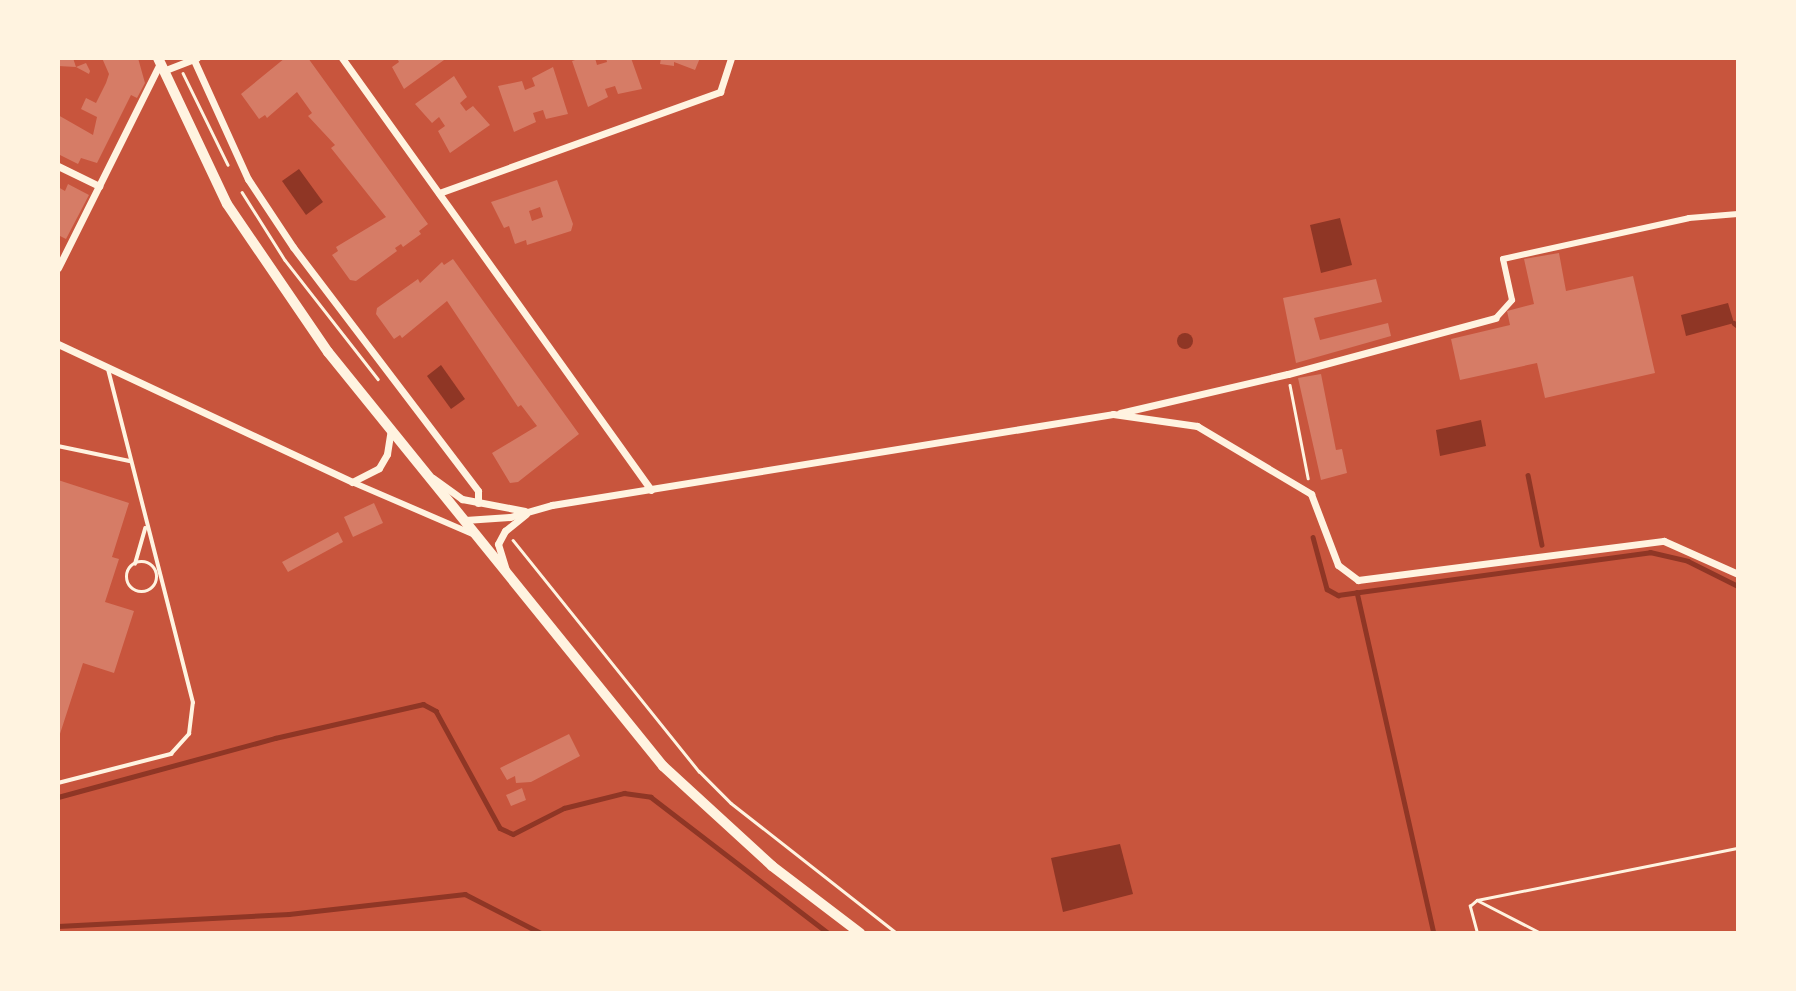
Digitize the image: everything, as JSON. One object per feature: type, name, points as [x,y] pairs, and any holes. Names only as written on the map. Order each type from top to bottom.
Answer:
[{"type":"street","points":[[160,64],[195,58],[248,179],[293,247],[478,491],[478,503]]},
{"type":"street","points":[[342,58],[651,490]]},
{"type":"street","points":[[439,193],[720,92],[731,58]]},
{"type":"street","points":[[58,268],[160,64]]},
{"type":"street","points":[[160,64],[227,204],[270,274],[428,475],[682,785],[772,866],[860,933]]},
{"type":"street","points":[[58,166],[99,186]]},
{"type":"street","points":[[465,520],[529,512],[1113,414],[1288,374],[1496,318],[1512,300],[1503,260],[1689,218],[1738,214]]},
{"type":"street","points":[[58,344],[352,482],[478,536]]},
{"type":"street","points":[[1113,414],[1197,426],[1311,494],[1338,565],[1358,580],[1664,541],[1738,574]]},
{"type":"street","points":[[352,482],[379,468],[387,454],[391,428]]},
{"type":"street","points":[[428,475],[462,499],[529,512]]},
{"type":"street","points":[[507,572],[498,544],[505,531],[529,512]]},
{"type":"lane","points":[[58,783],[171,754],[189,734],[193,703],[157,573],[107,368]]},
{"type":"lane","points":[[58,446],[130,461]]},
{"type":"lane","points":[[145,526],[128,581],[138,591],[153,588],[157,573]]},
{"type":"lane","points":[[134,565],[148,564],[157,573]]},
{"type":"path","points":[[1288,374],[1311,494]]},
{"type":"path","points":[[505,531],[699,771],[731,803],[897,933]]},
{"type":"path","points":[[1476,933],[1470,906],[1477,900],[1738,848]]},
{"type":"path","points":[[1477,900],[1541,933]]},
{"type":"shaded area","points":[[299,169],[323,202],[306,215],[282,181]]},
{"type":"shaded area","points":[[1340,218],[1352,265],[1321,273],[1310,225]]},
{"type":"shaded area","points":[[1728,303],[1734,323],[1686,336],[1681,315]]},
{"type":"shaded area","points":[[1182,333],[1188,333],[1193,341],[1191,347],[1182,349],[1177,344],[1177,338]]},
{"type":"shaded area","points":[[441,365],[465,399],[451,409],[427,376]]},
{"type":"shaded area","points":[[1481,420],[1486,446],[1440,456],[1436,430]]},
{"type":"shaded area","points":[[1120,844],[1133,894],[1063,912],[1051,858]]},
{"type":"building","points":[[73,58],[76,67],[58,66],[58,60]]},
{"type":"building","points":[[102,58],[138,58],[145,83],[137,98],[131,95],[97,163],[81,158],[78,164],[58,154],[58,115],[93,135],[97,117],[81,109],[86,98],[96,103],[106,83],[109,74]]},
{"type":"building","points":[[285,58],[308,58],[428,224],[419,231],[421,234],[403,247],[401,244],[395,248],[397,251],[356,281],[350,280],[332,255],[338,251],[336,247],[386,217],[331,148],[335,145],[308,116],[312,113],[297,92],[267,118],[265,115],[259,119],[241,94]]},
{"type":"building","points":[[397,58],[444,60],[404,89],[392,67],[399,62]]},
{"type":"building","points":[[595,58],[597,65],[607,62],[606,58],[631,58],[642,89],[618,94],[615,86],[605,89],[608,97],[588,107],[572,61]]},
{"type":"building","points":[[661,58],[700,58],[695,70],[674,62],[674,66],[660,64]]},
{"type":"building","points":[[86,63],[90,71],[89,74],[76,67]]},
{"type":"building","points":[[553,67],[568,114],[546,119],[543,110],[533,113],[536,122],[514,132],[498,86],[522,81],[525,90],[535,86],[532,78]]},
{"type":"building","points":[[454,76],[467,97],[460,103],[466,111],[473,106],[490,125],[450,153],[438,131],[445,126],[439,117],[432,123],[415,104]]},
{"type":"building","points":[[557,180],[573,224],[571,231],[527,245],[526,240],[515,244],[509,226],[504,228],[491,202]],"holes":[[[540,207],[543,217],[532,221],[529,211]]]},
{"type":"building","points":[[68,184],[89,195],[66,239],[58,235],[58,187],[65,191]]},
{"type":"building","points":[[1559,253],[1566,291],[1633,276],[1655,373],[1545,398],[1537,363],[1460,380],[1451,339],[1510,325],[1507,311],[1534,304],[1524,259]]},
{"type":"building","points":[[453,259],[579,434],[518,482],[510,483],[492,453],[537,426],[521,405],[518,407],[447,301],[402,338],[400,335],[394,339],[376,314],[377,308],[418,279],[420,283],[442,262],[444,265]]},
{"type":"building","points":[[1376,279],[1382,302],[1314,318],[1320,340],[1388,323],[1391,336],[1296,363],[1283,298]]},
{"type":"building","points":[[1321,374],[1336,450],[1342,449],[1347,473],[1321,480],[1298,378]]},
{"type":"building","points":[[58,480],[129,503],[112,557],[119,559],[105,602],[134,611],[114,673],[83,663],[58,740]]},
{"type":"building","points":[[374,503],[383,523],[353,537],[344,517]]},
{"type":"building","points":[[338,532],[343,542],[288,572],[282,562]]},
{"type":"building","points":[[569,734],[580,756],[531,782],[516,783],[515,776],[507,780],[500,768]]},
{"type":"building","points":[[522,788],[526,800],[511,806],[506,795]]},
{"type":"waterway","points":[[1734,323],[1738,326]]},
{"type":"waterway","points":[[1528,475],[1542,545]]},
{"type":"waterway","points":[[1313,537],[1327,589],[1338,595],[1650,552],[1688,561],[1738,586]]},
{"type":"waterway","points":[[1357,592],[1434,933]]},
{"type":"waterway","points":[[58,797],[275,738],[423,704],[436,711],[500,828],[513,834],[564,808],[624,793],[651,797],[828,933]]},
{"type":"waterway","points":[[58,926],[289,914],[465,894],[541,933]]}]
